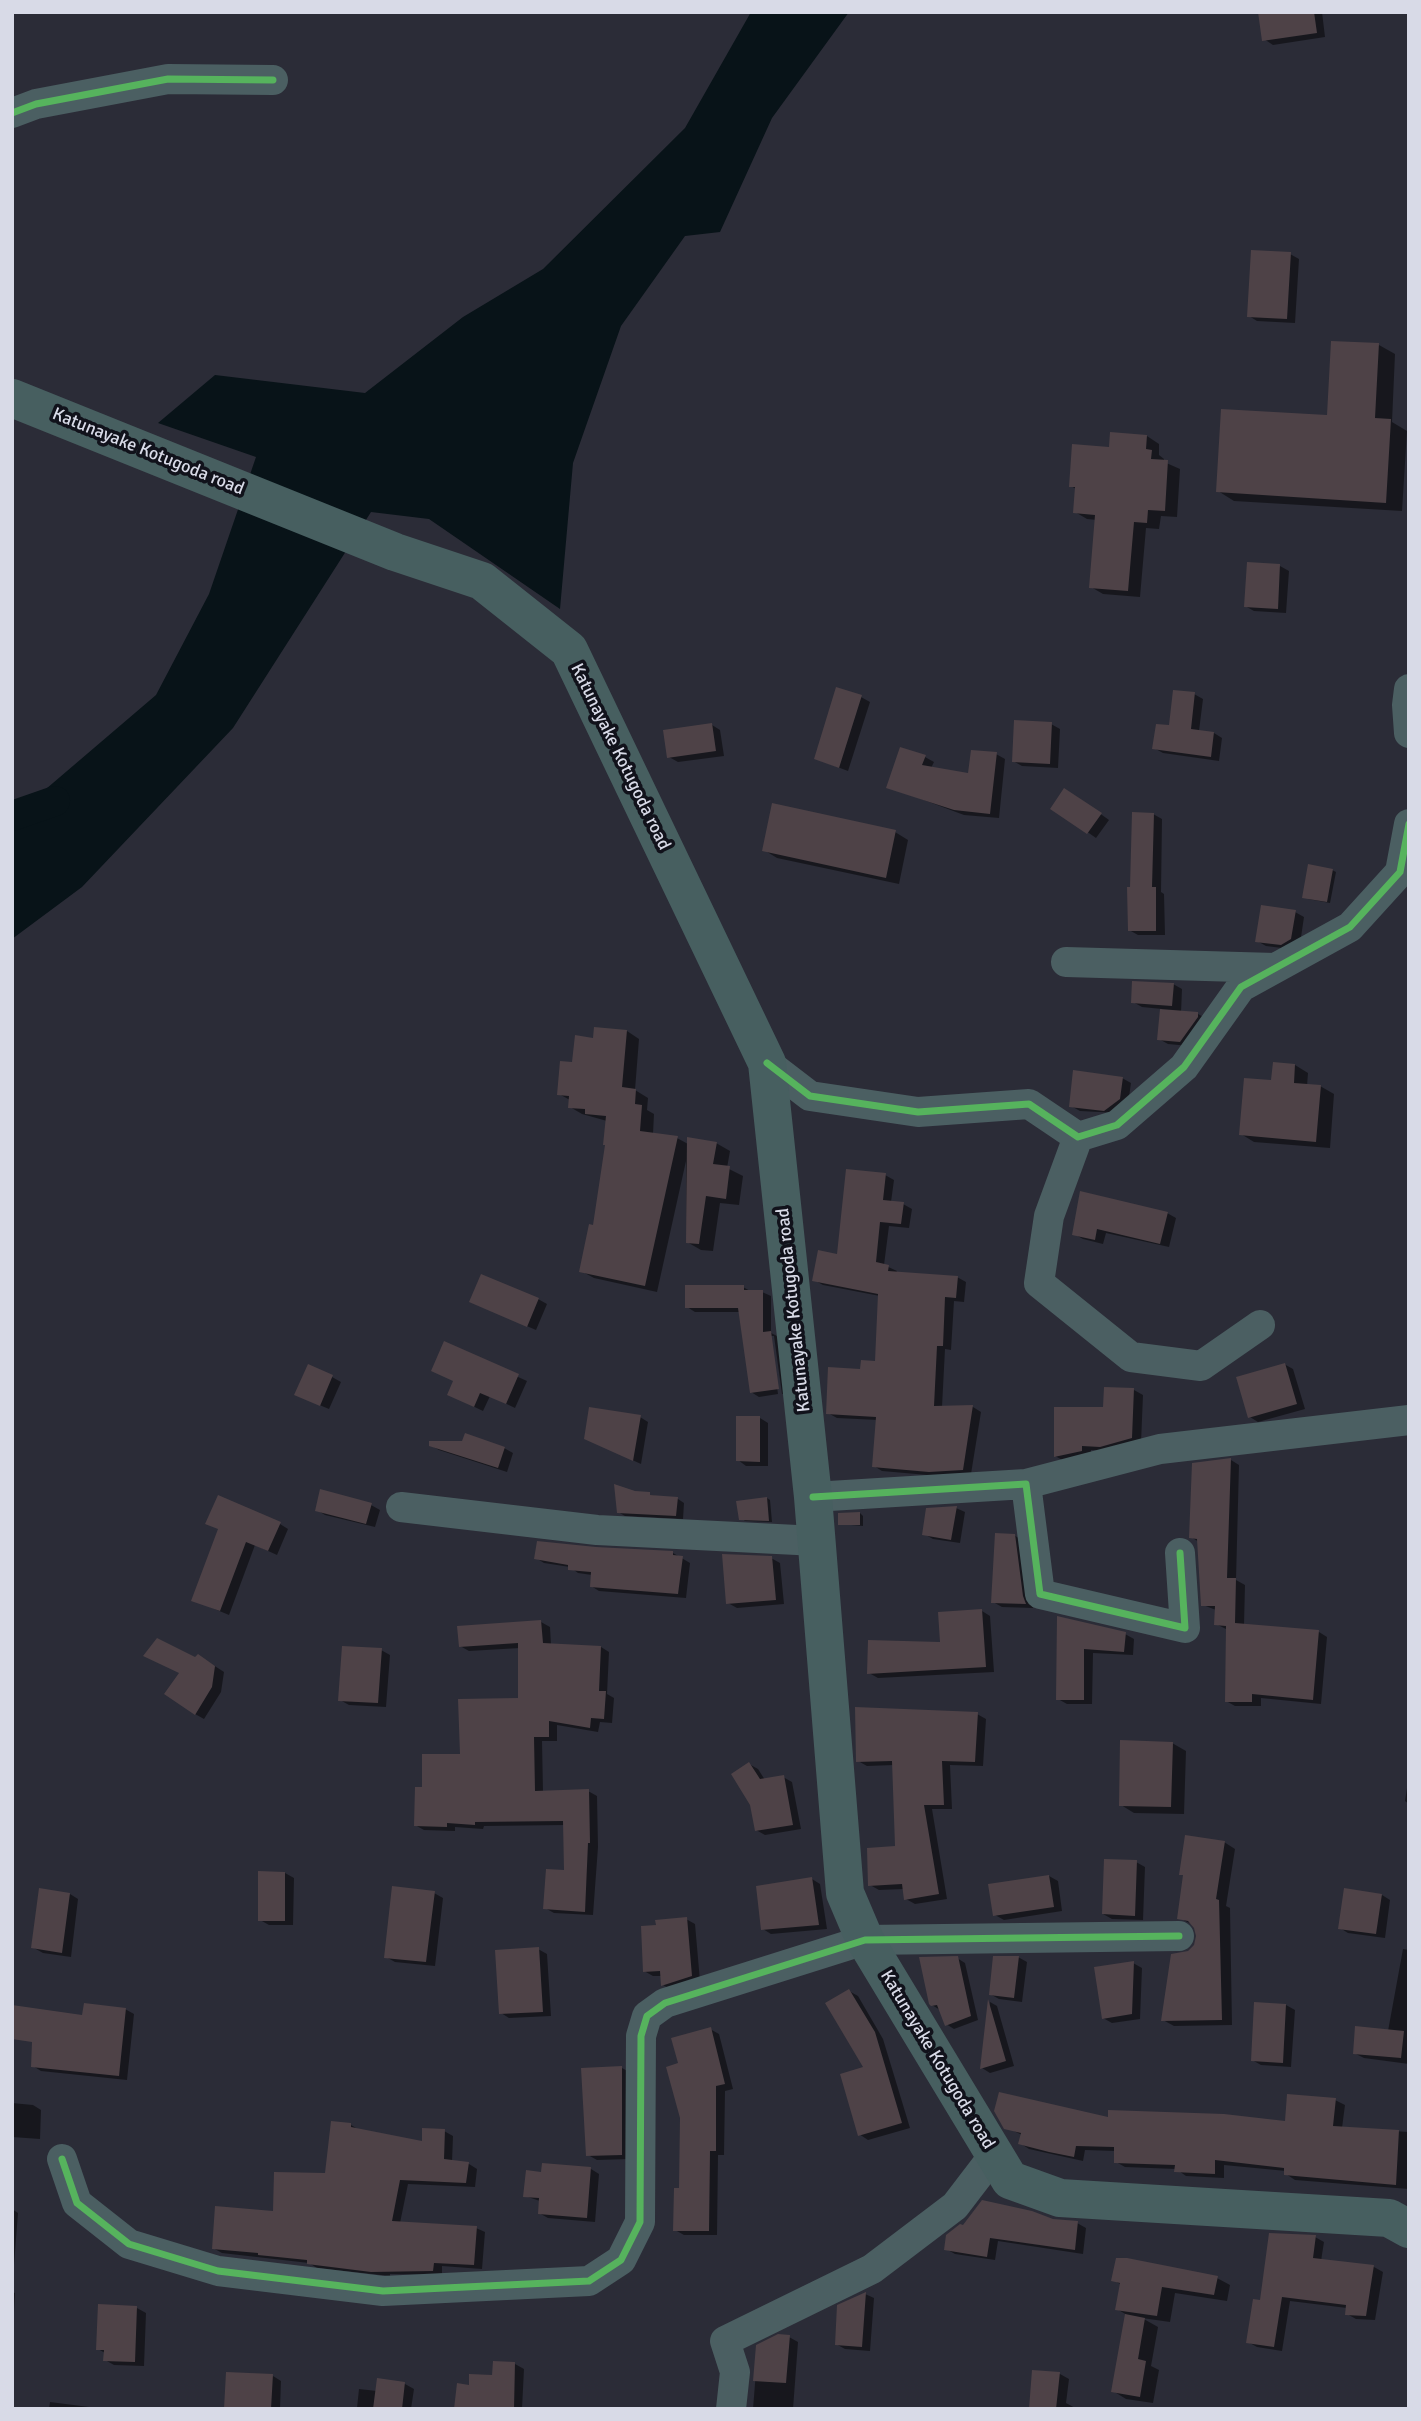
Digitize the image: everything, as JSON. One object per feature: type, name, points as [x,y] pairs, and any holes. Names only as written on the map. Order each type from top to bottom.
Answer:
[{"type":"main road","name":"Katunayake Kotugoda road","points":[[12,398],[395,552],[482,581],[569,650],[768,1063],[813,1497],[845,1893],[866,1940],[1010,2180],[1060,2198],[1389,2218],[1409,2229]]},
{"type":"street","points":[[12,113],[36,104],[168,79],[273,80]]},
{"type":"street","points":[[1078,1137],[1117,1125],[1184,1067],[1241,987],[1350,928],[1400,872],[1409,824]]},
{"type":"street","points":[[1066,962],[1275,968]]},
{"type":"street","points":[[768,1063],[810,1096],[918,1112],[1029,1104],[1078,1137]]},
{"type":"street","points":[[1078,1137],[1049,1216],[1040,1283],[1131,1357],[1200,1366],[1259,1325]]},
{"type":"street","points":[[813,1497],[1026,1484],[1160,1449],[1409,1420]]},
{"type":"street","points":[[1026,1484],[1040,1594],[1185,1628],[1181,1553]]},
{"type":"street","points":[[401,1507],[597,1530],[817,1541]]},
{"type":"street","points":[[62,2159],[77,2203],[129,2244],[218,2271],[383,2291],[589,2281],[621,2259],[640,2222],[641,2036],[647,2016],[665,2003],[866,1940],[1179,1936]]},
{"type":"street","points":[[731,2409],[735,2372],[725,2341],[872,2269],[955,2206],[994,2155]]},
{"type":"shaded area","points":[[751,12],[849,12],[772,118],[720,232],[685,236],[621,326],[573,463],[560,609],[429,519],[371,512],[233,728],[82,887],[12,939],[12,818],[156,695],[209,594],[256,457],[158,423],[215,375],[365,393],[463,317],[543,269],[685,128]]},
{"type":"building","points":[[1258,12],[1314,12],[1317,33],[1262,41]]},
{"type":"building","points":[[1251,250],[1291,252],[1287,319],[1247,317]]},
{"type":"building","points":[[1331,341],[1379,343],[1375,418],[1391,419],[1386,503],[1216,492],[1221,409],[1327,415]]},
{"type":"building","points":[[1110,432],[1147,435],[1146,449],[1152,450],[1151,459],[1168,460],[1165,511],[1148,510],[1147,523],[1134,522],[1128,591],[1089,588],[1095,515],[1073,513],[1075,487],[1069,487],[1072,444],[1109,447]]},
{"type":"building","points":[[1247,562],[1280,564],[1278,609],[1244,607]]},
{"type":"building","points":[[836,687],[862,695],[839,768],[814,759]]},
{"type":"building","points":[[1173,690],[1195,692],[1191,729],[1214,732],[1211,757],[1152,749],[1156,724],[1169,725]]},
{"type":"building","points":[[1014,720],[1052,722],[1050,764],[1012,762]]},
{"type":"building","points":[[712,723],[716,751],[667,758],[663,730]]},
{"type":"building","points":[[900,747],[926,755],[922,765],[968,773],[971,750],[997,752],[990,814],[954,810],[886,788]]},
{"type":"building","points":[[1064,788],[1102,813],[1087,834],[1050,809]]},
{"type":"building","points":[[772,803],[896,830],[886,878],[762,851]]},
{"type":"building","points":[[1132,812],[1154,813],[1152,887],[1156,887],[1156,931],[1128,931],[1127,887],[1130,887]]},
{"type":"building","points":[[1308,864],[1333,869],[1327,902],[1302,898]]},
{"type":"building","points":[[1261,905],[1296,910],[1291,939],[1281,945],[1255,942]]},
{"type":"building","points":[[1132,981],[1174,983],[1172,1006],[1131,1003]]},
{"type":"building","points":[[1160,1009],[1198,1012],[1198,1017],[1180,1042],[1157,1040]]},
{"type":"building","points":[[594,1027],[627,1030],[622,1087],[636,1089],[635,1104],[642,1105],[640,1131],[678,1136],[645,1286],[579,1272],[589,1224],[593,1225],[605,1145],[606,1116],[585,1114],[585,1109],[568,1108],[569,1096],[557,1095],[560,1061],[572,1062],[575,1035],[593,1038]]},
{"type":"building","points":[[1273,1062],[1295,1064],[1294,1083],[1321,1085],[1316,1142],[1239,1135],[1244,1078],[1271,1080]]},
{"type":"building","points":[[1073,1070],[1123,1077],[1120,1099],[1104,1111],[1069,1107]]},
{"type":"building","points":[[687,1137],[717,1142],[713,1164],[730,1166],[726,1199],[706,1196],[699,1244],[686,1243]]},
{"type":"building","points":[[846,1169],[886,1173],[883,1200],[904,1202],[901,1224],[880,1222],[876,1262],[889,1265],[888,1271],[958,1276],[956,1298],[945,1297],[943,1346],[937,1346],[934,1406],[973,1405],[963,1470],[929,1472],[872,1467],[876,1417],[826,1414],[828,1367],[860,1369],[861,1360],[875,1361],[878,1294],[812,1281],[818,1250],[837,1254]]},
{"type":"building","points":[[1080,1191],[1168,1212],[1160,1244],[1097,1229],[1095,1240],[1072,1235]]},
{"type":"building","points":[[481,1274],[539,1298],[527,1327],[469,1302]]},
{"type":"building","points":[[685,1285],[744,1285],[744,1290],[763,1290],[763,1332],[771,1331],[779,1389],[750,1393],[738,1308],[685,1308]]},
{"type":"building","points":[[444,1341],[519,1374],[506,1404],[480,1393],[474,1407],[447,1395],[453,1381],[431,1371]]},
{"type":"building","points":[[1285,1363],[1297,1404],[1248,1418],[1236,1377]]},
{"type":"building","points":[[308,1364],[333,1375],[320,1406],[294,1395]]},
{"type":"building","points":[[1104,1387],[1134,1388],[1132,1438],[1100,1447],[1082,1446],[1082,1451],[1054,1457],[1054,1407],[1103,1407]]},
{"type":"building","points":[[589,1407],[641,1415],[633,1461],[584,1439]]},
{"type":"building","points":[[736,1416],[760,1416],[760,1462],[736,1461]]},
{"type":"building","points":[[465,1433],[505,1447],[498,1468],[429,1446],[429,1441],[462,1441]]},
{"type":"building","points":[[1231,1458],[1227,1578],[1236,1578],[1235,1623],[1319,1630],[1313,1700],[1252,1694],[1252,1702],[1225,1702],[1226,1626],[1214,1625],[1215,1606],[1201,1606],[1197,1539],[1189,1538],[1192,1463]]},
{"type":"building","points":[[614,1484],[635,1491],[650,1492],[650,1495],[678,1497],[676,1516],[617,1513]]},
{"type":"building","points":[[320,1489],[372,1503],[366,1524],[315,1511]]},
{"type":"building","points":[[218,1495],[281,1522],[268,1551],[246,1542],[220,1611],[191,1601],[218,1529],[205,1524]]},
{"type":"building","points":[[767,1497],[769,1521],[739,1520],[736,1501]]},
{"type":"building","points":[[957,1506],[951,1540],[922,1535],[926,1508]]},
{"type":"building","points":[[860,1512],[860,1525],[838,1525],[838,1513]]},
{"type":"building","points":[[995,1533],[1015,1534],[1026,1604],[991,1603]]},
{"type":"building","points":[[537,1541],[673,1551],[673,1555],[683,1556],[678,1594],[590,1587],[591,1572],[568,1570],[568,1565],[534,1559]]},
{"type":"building","points":[[722,1554],[772,1556],[776,1600],[726,1604]]},
{"type":"building","points":[[982,1609],[986,1667],[867,1674],[868,1640],[940,1642],[938,1612]]},
{"type":"building","points":[[1057,1616],[1126,1632],[1124,1652],[1084,1649],[1084,1700],[1056,1700]]},
{"type":"building","points":[[541,1620],[543,1643],[601,1646],[599,1691],[606,1691],[604,1719],[591,1718],[590,1728],[549,1721],[549,1737],[534,1737],[535,1791],[589,1789],[590,1843],[585,1912],[543,1909],[546,1869],[564,1870],[563,1821],[475,1822],[475,1825],[447,1823],[447,1827],[414,1826],[415,1787],[422,1787],[422,1754],[460,1754],[458,1699],[518,1698],[518,1643],[459,1647],[457,1626]]},
{"type":"building","points":[[157,1638],[195,1657],[198,1654],[215,1666],[212,1687],[195,1715],[164,1694],[179,1673],[143,1656]]},
{"type":"building","points":[[342,1646],[382,1648],[378,1703],[338,1701]]},
{"type":"building","points":[[855,1707],[978,1712],[975,1762],[942,1761],[944,1805],[924,1805],[939,1894],[904,1900],[902,1884],[868,1886],[867,1848],[895,1846],[892,1761],[856,1762]]},
{"type":"building","points":[[1120,1740],[1173,1742],[1171,1807],[1119,1806]]},
{"type":"building","points":[[749,1762],[760,1779],[784,1775],[793,1825],[755,1831],[750,1805],[731,1774]]},
{"type":"building","points":[[1185,1835],[1225,1841],[1216,1899],[1219,1900],[1222,2020],[1161,2021],[1171,1954],[1188,1951],[1194,1945],[1196,1936],[1188,1921],[1177,1919],[1183,1875],[1179,1875]]},
{"type":"building","points":[[1104,1859],[1137,1860],[1135,1916],[1102,1914]]},
{"type":"building","points":[[258,1871],[285,1872],[285,1921],[258,1921]]},
{"type":"building","points":[[1049,1875],[1054,1907],[993,1916],[988,1884]]},
{"type":"building","points":[[812,1877],[819,1925],[761,1930],[756,1886]]},
{"type":"building","points":[[392,1886],[435,1891],[426,1962],[384,1958]]},
{"type":"building","points":[[39,1888],[70,1893],[62,1953],[31,1948]]},
{"type":"building","points":[[1344,1888],[1382,1894],[1376,1934],[1338,1929]]},
{"type":"building","points":[[687,1917],[692,1976],[661,1986],[660,1971],[643,1972],[641,1926],[656,1925],[655,1920]]},
{"type":"building","points":[[539,1947],[543,2012],[499,2014],[495,1950]]},
{"type":"building","points":[[958,1956],[971,2016],[945,2026],[937,2005],[929,2004],[919,1957]]},
{"type":"building","points":[[993,1956],[1019,1956],[1014,1998],[989,1995]]},
{"type":"building","points":[[1134,1961],[1132,2014],[1102,2019],[1094,1967]]},
{"type":"building","points":[[849,1989],[875,2032],[902,2123],[858,2136],[840,2074],[863,2067],[825,2003]]},
{"type":"building","points":[[988,1999],[1006,2061],[980,2069]]},
{"type":"building","points":[[1254,2002],[1286,2004],[1283,2063],[1251,2061]]},
{"type":"building","points":[[84,2003],[126,2008],[119,2076],[31,2067],[32,2042],[12,2039],[12,2005],[82,2015]]},
{"type":"building","points":[[1355,2026],[1404,2031],[1401,2058],[1353,2054]]},
{"type":"building","points":[[711,2027],[725,2084],[716,2086],[716,2151],[710,2151],[709,2231],[673,2231],[674,2188],[679,2188],[680,2118],[666,2067],[678,2063],[671,2038]]},
{"type":"building","points":[[622,2066],[622,2155],[586,2156],[581,2068]]},
{"type":"building","points":[[999,2092],[1108,2117],[1108,2110],[1224,2114],[1285,2121],[1287,2094],[1336,2098],[1333,2126],[1399,2130],[1396,2185],[1284,2175],[1284,2168],[1215,2160],[1215,2174],[1174,2172],[1175,2165],[1114,2163],[1114,2147],[1076,2146],[1074,2157],[1049,2152],[1018,2144],[1021,2133],[1004,2129],[994,2111]]},
{"type":"building","points":[[331,2121],[351,2123],[351,2127],[422,2141],[422,2128],[445,2129],[444,2159],[469,2162],[466,2183],[400,2180],[392,2221],[477,2226],[474,2265],[434,2263],[433,2271],[371,2272],[307,2264],[307,2260],[212,2249],[215,2206],[273,2211],[274,2172],[325,2173]]},
{"type":"building","points":[[542,2163],[591,2167],[587,2218],[538,2214],[539,2198],[523,2197],[526,2170],[541,2172]]},
{"type":"building","points":[[982,2200],[1032,2211],[1053,2219],[1078,2221],[1075,2250],[990,2238],[987,2257],[944,2250],[946,2235],[960,2224],[963,2225]]},
{"type":"building","points":[[1269,2233],[1316,2235],[1313,2258],[1374,2265],[1366,2316],[1345,2315],[1346,2305],[1282,2297],[1274,2347],[1246,2343],[1253,2299],[1260,2300]]},
{"type":"building","points":[[1116,2258],[1218,2276],[1214,2295],[1162,2287],[1157,2316],[1115,2310],[1120,2283],[1111,2281]]},
{"type":"building","points":[[866,2292],[862,2347],[835,2345],[837,2305]]},
{"type":"building","points":[[98,2304],[137,2306],[135,2362],[103,2361],[104,2350],[96,2350]]},
{"type":"building","points":[[1125,2314],[1145,2318],[1138,2359],[1146,2361],[1140,2397],[1111,2392]]},
{"type":"building","points":[[778,2334],[790,2335],[786,2383],[753,2381],[756,2345]]},
{"type":"building","points":[[493,2361],[515,2362],[514,2409],[454,2409],[457,2383],[469,2385],[469,2374],[492,2375]]},
{"type":"building","points":[[1032,2370],[1060,2372],[1056,2409],[1029,2409]]},
{"type":"building","points":[[226,2372],[273,2374],[271,2409],[224,2409]]},
{"type":"building","points":[[377,2378],[405,2382],[402,2409],[373,2409]]},
{"type":"waterway","points":[[12,816],[55,801]]},
{"type":"cycle path","points":[[12,113],[36,104],[168,79],[273,80]]},
{"type":"cycle path","points":[[767,1063],[810,1096],[918,1112],[1029,1104],[1078,1137],[1117,1125],[1184,1067],[1241,987],[1350,927],[1400,872],[1409,824]]},
{"type":"cycle path","points":[[813,1497],[1026,1484],[1040,1594],[1185,1628],[1180,1553]]},
{"type":"cycle path","points":[[62,2159],[77,2203],[129,2244],[218,2271],[383,2291],[589,2281],[621,2260],[640,2222],[641,2036],[647,2016],[665,2003],[865,1940],[1179,1936]]}]
